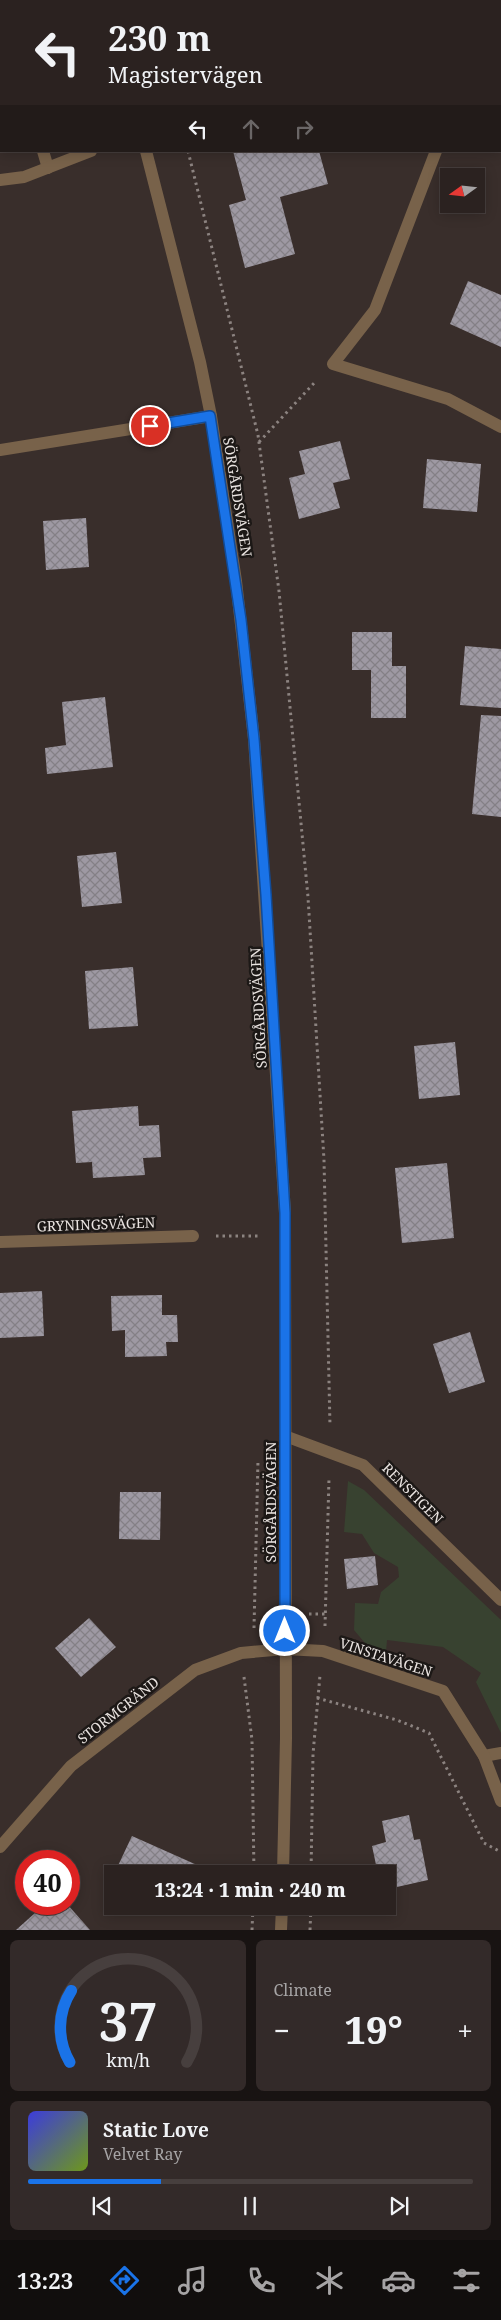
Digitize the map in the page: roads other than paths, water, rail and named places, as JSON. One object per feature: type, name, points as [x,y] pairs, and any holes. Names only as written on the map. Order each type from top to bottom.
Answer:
[{"type":"street","points":[[43,152],[48,168]]},
{"type":"street","points":[[0,180],[24,177],[88,152]]},
{"type":"street","name":"SÖRGÅRDSVÄGEN","points":[[146,152],[200,362],[210,416],[240,610],[254,739],[266,895],[285,1213],[286,1738],[283,1865]]},
{"type":"street","points":[[436,152],[375,310],[333,364],[448,399],[501,427]]},
{"type":"street","points":[[0,450],[210,416]]},
{"type":"street","name":"GRYNINGSVÄGEN","points":[[0,1242],[193,1236]]},
{"type":"street","name":"RENSTIGEN","points":[[285,1436],[364,1465],[501,1600]]},
{"type":"street","name":"STORMGRÄND","points":[[0,1847],[71,1766],[195,1670],[241,1653],[285,1649]]},
{"type":"street","name":"VINSTAVÄGEN","points":[[285,1649],[323,1652],[443,1691],[484,1756],[501,1801]]},
{"type":"street","points":[[484,1756],[501,1753]]},
{"type":"street","points":[[282,1915],[282,1930]]}]
